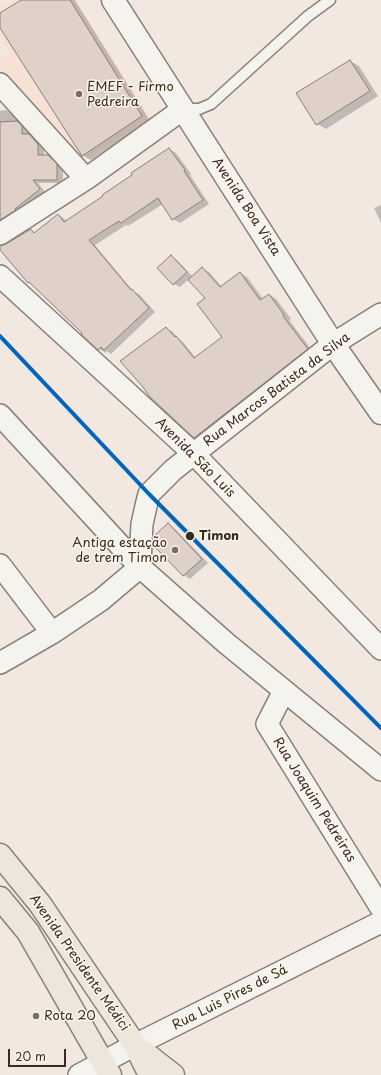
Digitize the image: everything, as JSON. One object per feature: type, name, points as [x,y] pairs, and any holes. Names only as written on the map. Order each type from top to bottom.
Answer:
[{"type":"main road","name":"Avenida Presidente Médici","points":[[0,855],[40,904],[136,1045],[150,1075]]},
{"type":"main road","name":"Avenida Presidente Médici","points":[[0,898],[28,932],[107,1069]]},
{"type":"main road","points":[[136,1045],[174,1075]]},
{"type":"street","name":"Avenida Boa Vista","points":[[113,0],[333,344],[381,413]]},
{"type":"street","points":[[0,84],[86,179]]},
{"type":"street","points":[[0,234],[86,179],[183,109]]},
{"type":"street","name":"Avenida São Luis","points":[[0,276],[194,454],[381,650]]},
{"type":"street","name":"Rua Marcos Batista da Silva","points":[[140,567],[142,524],[149,494],[173,470],[333,344],[381,314]]},
{"type":"street","points":[[0,415],[140,567],[226,643],[381,770]]},
{"type":"street","points":[[0,566],[52,633]]},
{"type":"street","points":[[0,663],[52,633],[100,600],[140,567]]},
{"type":"street","name":"Rua Joaquim Pedreiras","points":[[284,690],[267,724],[381,908]]},
{"type":"street","name":"Rua Luis Pires de Sá","points":[[79,1075],[107,1069],[136,1045],[381,922]]},
{"type":"lane","points":[[183,109],[199,109],[211,104],[308,16],[330,0]]},
{"type":"shaded area","name":"EMEF - Firmo Pedreira","points":[[10,0],[74,0],[151,118],[83,160],[0,70],[0,60],[11,52],[0,41],[0,5]]},
{"type":"building","name":"EMEF - Firmo Pedreira","points":[[21,0],[70,0],[142,116],[82,156],[0,28],[0,13]]},
{"type":"building","points":[[350,60],[370,91],[316,125],[296,93]]},
{"type":"building","points":[[17,121],[22,126],[22,134],[29,134],[38,144],[38,155],[48,155],[57,164],[57,180],[33,180],[40,189],[15,209],[16,210],[0,220],[0,122]]},
{"type":"building","points":[[169,148],[185,170],[184,171],[203,200],[172,220],[158,198],[121,223],[119,221],[89,240],[131,290],[132,289],[149,308],[104,350],[101,347],[98,350],[52,304],[29,282],[28,283],[0,250],[0,246],[31,229],[34,233],[58,214],[64,222],[132,175],[131,173]]},
{"type":"building","points":[[171,255],[187,272],[173,285],[157,268]]},
{"type":"building","points":[[202,267],[220,287],[240,272],[260,300],[269,294],[284,315],[283,316],[308,349],[194,438],[150,397],[120,361],[166,327],[175,337],[176,336],[194,358],[222,337],[197,304],[205,298],[188,280]]},
{"type":"building","name":"Antiga estação de trem Timon","points":[[168,523],[202,559],[183,576],[153,545],[153,537]]},
{"type":"transit line","points":[[0,336],[149,494],[381,728]]},
{"type":"place","name":"EMEF - Firmo Pedreira","points":[[79,94]]},
{"type":"place","name":"Timon","points":[[190,536]]},
{"type":"place","name":"Antiga estação de trem Timon","points":[[175,550]]},
{"type":"place","name":"Rota 20","points":[[36,1016]]}]
